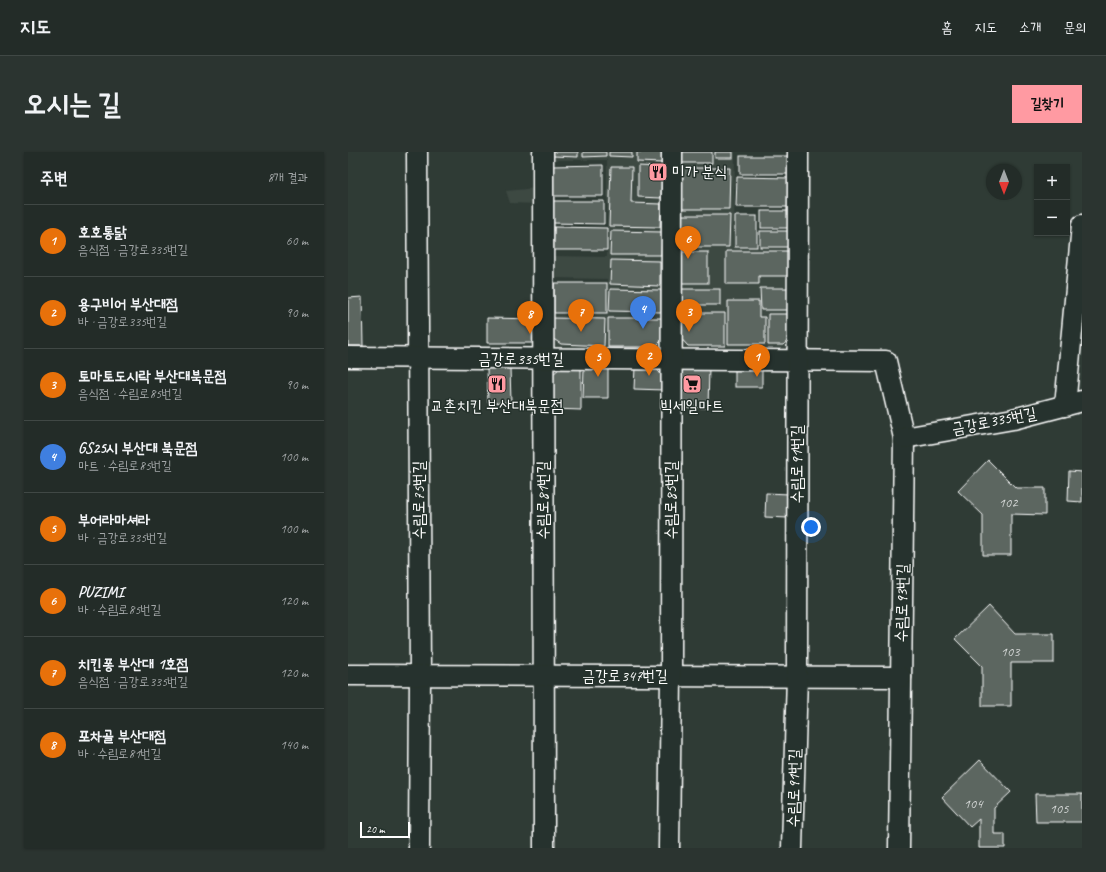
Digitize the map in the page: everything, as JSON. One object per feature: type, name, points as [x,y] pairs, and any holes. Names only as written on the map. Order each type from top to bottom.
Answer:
[{"type":"street","name":"수림로75번길","points":[[417,152],[420,675],[419,848]]},
{"type":"street","name":"수림로81번길","points":[[543,152],[544,848]]},
{"type":"street","name":"수림로85번길","points":[[669,848],[671,676],[672,152]]},
{"type":"street","name":"수림로91번길","points":[[792,848],[797,676],[798,152]]},
{"type":"street","points":[[1074,403],[1082,225]]},
{"type":"street","name":"금강로335번길","points":[[348,357],[886,361]]},
{"type":"street","name":"수림로93번길","points":[[886,361],[904,438],[899,848]]},
{"type":"street","name":"금강로335번길","points":[[904,438],[1013,420],[1074,403]]},
{"type":"street","name":"금강로347번길","points":[[348,675],[901,677]]},
{"type":"shaded area","points":[[548,152],[668,152],[668,354],[549,354],[549,315],[607,314],[607,279],[554,278],[554,256],[607,257],[607,160],[548,160]]},
{"type":"shaded area","points":[[676,152],[735,152],[734,247],[793,248],[792,348],[674,347]]},
{"type":"shaded area","points":[[536,188],[537,204],[510,203],[506,191]]},
{"type":"building","points":[[553,152],[578,152],[578,157],[553,156]]},
{"type":"building","points":[[583,152],[606,152],[606,156],[583,157]]},
{"type":"building","points":[[609,152],[632,152],[632,157],[609,156]]},
{"type":"building","points":[[637,152],[663,152],[663,163],[637,162]]},
{"type":"building","points":[[680,152],[712,152],[712,163],[680,163]]},
{"type":"building","points":[[715,152],[733,152],[733,158],[715,158]]},
{"type":"building","points":[[740,156],[789,156],[789,174],[740,174]]},
{"type":"building","points":[[603,165],[603,196],[552,196],[552,166]]},
{"type":"building","points":[[638,166],[662,167],[661,198],[638,197]]},
{"type":"building","points":[[611,167],[632,167],[631,203],[661,204],[660,227],[609,226]]},
{"type":"building","points":[[678,168],[730,168],[729,209],[678,209]]},
{"type":"building","points":[[737,177],[790,178],[789,207],[736,207]]},
{"type":"building","points":[[552,201],[604,201],[604,224],[552,223]]},
{"type":"building","points":[[761,211],[788,211],[788,228],[761,228]]},
{"type":"building","points":[[677,215],[730,215],[729,247],[677,247]]},
{"type":"building","points":[[735,216],[757,216],[757,247],[735,247]]},
{"type":"building","points":[[554,227],[607,228],[607,250],[553,250]]},
{"type":"building","points":[[611,231],[662,232],[661,255],[610,255]]},
{"type":"building","points":[[760,231],[789,231],[789,247],[760,247]]},
{"type":"building","points":[[726,251],[788,251],[788,276],[759,276],[759,284],[726,284]]},
{"type":"building","points":[[679,252],[708,252],[708,283],[679,283]]},
{"type":"building","points":[[611,260],[660,261],[660,286],[610,284]]},
{"type":"building","points":[[554,283],[607,283],[607,313],[554,313]]},
{"type":"building","points":[[760,288],[789,288],[790,310],[761,310]]},
{"type":"building","points":[[610,289],[661,290],[661,312],[609,311]]},
{"type":"building","points":[[679,289],[720,289],[720,305],[679,305]]},
{"type":"building","points":[[362,297],[363,346],[348,346],[348,298]]},
{"type":"building","points":[[728,301],[759,301],[759,317],[765,317],[765,344],[728,344]]},
{"type":"building","points":[[676,313],[725,313],[725,346],[688,346],[676,333]]},
{"type":"building","points":[[768,314],[791,314],[791,338],[783,345],[768,345]]},
{"type":"building","points":[[487,318],[540,319],[533,343],[487,343]]},
{"type":"building","points":[[552,318],[605,319],[604,346],[561,344],[552,338]]},
{"type":"building","points":[[608,318],[664,318],[664,338],[655,347],[608,347]]},
{"type":"building","points":[[635,367],[655,367],[664,378],[664,390],[634,389]]},
{"type":"building","points":[[487,368],[510,368],[511,402],[488,403]]},
{"type":"building","points":[[560,368],[581,369],[581,410],[552,409],[552,375]]},
{"type":"building","points":[[684,368],[709,368],[708,408],[677,407],[677,374]]},
{"type":"building","points":[[584,369],[608,369],[608,398],[583,398]]},
{"type":"building","points":[[735,369],[762,369],[762,387],[735,387]]},
{"type":"building","points":[[988,460],[1016,488],[1045,488],[1045,515],[1011,514],[1011,555],[983,555],[983,515],[958,491]]},
{"type":"building","points":[[1069,471],[1082,472],[1082,502],[1068,501]]},
{"type":"building","points":[[766,493],[789,494],[788,518],[765,517]]},
{"type":"building","points":[[989,606],[1015,634],[1054,634],[1054,663],[1011,663],[1011,706],[982,706],[982,666],[955,639]]},
{"type":"building","points":[[980,760],[1011,792],[994,808],[994,834],[1005,834],[1005,848],[979,848],[979,819],[970,827],[942,797]]},
{"type":"building","points":[[1035,794],[1082,794],[1082,822],[1036,822]]},
{"type":"place","name":"미가 분식","points":[[658,172]]},
{"type":"place","name":"PUZIMI","points":[[688,259]]},
{"type":"place","name":"GS25시 부산대 북문점","points":[[643,329]]},
{"type":"place","name":"치킨퐁 부산대 1호점","points":[[581,332]]},
{"type":"place","name":"토마토도시락 부산대북문점","points":[[689,332]]},
{"type":"place","name":"포차골 부산대점","points":[[530,334]]},
{"type":"place","name":"용구비어 부산대점","points":[[649,376]]},
{"type":"place","name":"부어라마셔라","points":[[598,377]]},
{"type":"place","name":"호호통닭","points":[[757,377]]},
{"type":"place","name":"교촌치킨 부산대북문점","points":[[497,384]]},
{"type":"place","name":"빅세일마트","points":[[692,384]]}]
